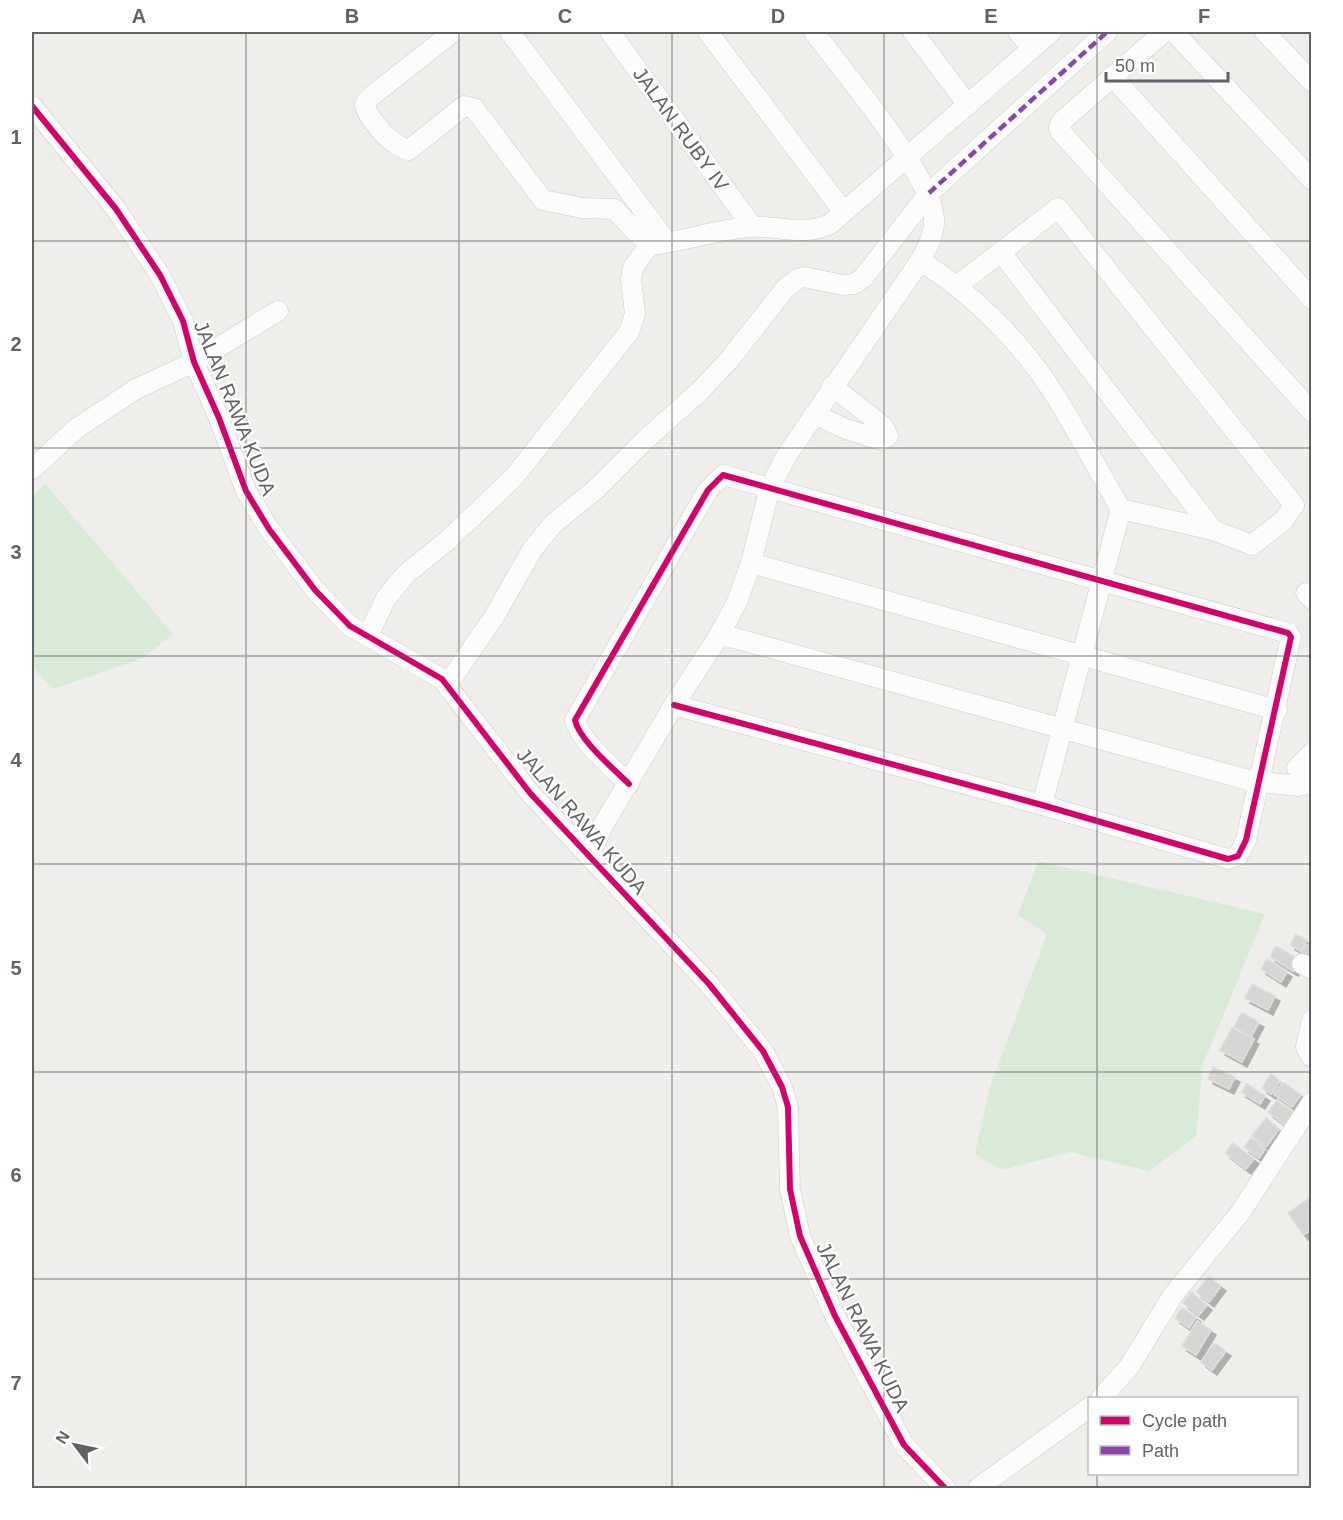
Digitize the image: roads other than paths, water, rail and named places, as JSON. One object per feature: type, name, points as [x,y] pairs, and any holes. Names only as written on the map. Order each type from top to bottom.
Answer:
[{"type":"street","points":[[453,32],[369,98],[365,104],[366,111],[376,125],[399,148],[409,150],[457,111],[469,105],[474,108],[543,200],[582,208],[614,209],[658,244]]},
{"type":"street","points":[[510,32],[658,244]]},
{"type":"street","name":"JALAN RUBY IV","points":[[610,32],[752,226]]},
{"type":"street","points":[[708,32],[843,211]]},
{"type":"street","points":[[591,855],[602,827],[674,705],[720,634],[751,564],[770,486],[813,414],[920,261],[934,226],[929,193],[907,157],[814,32]]},
{"type":"street","points":[[913,32],[968,105]]},
{"type":"street","points":[[1018,32],[1032,48]]},
{"type":"street","points":[[368,636],[386,598],[406,574],[448,540],[514,477],[628,332],[635,314],[631,279],[633,268],[658,244],[752,226],[792,231],[818,230],[830,224],[1051,32]]},
{"type":"street","points":[[447,685],[494,617],[532,550],[554,524],[596,489],[646,439],[700,391],[729,360],[785,289],[797,279],[804,277],[843,285],[854,284],[863,278],[929,193],[1107,32]]},
{"type":"street","points":[[1164,32],[1062,121],[1060,131],[1311,412]]},
{"type":"street","points":[[1174,32],[1311,180]]},
{"type":"street","points":[[1265,32],[1311,82]]},
{"type":"street","points":[[1112,76],[1311,299]]},
{"type":"street","name":"JALAN RAWA KUDA","points":[[32,106],[116,209],[160,275],[183,321],[194,362],[219,418],[246,491],[269,529],[315,590],[350,626],[424,667],[447,685],[530,793],[591,855],[643,916],[709,984],[763,1051],[782,1087],[788,1107],[790,1189],[800,1236],[835,1316],[894,1427],[916,1459],[945,1488]]},
{"type":"street","points":[[958,285],[1053,209],[1061,210],[1294,505],[1284,520],[1252,545],[1214,530],[1121,508]]},
{"type":"street","points":[[1001,252],[1214,530]]},
{"type":"street","points":[[920,261],[958,285],[1038,372],[1121,508],[1042,805]]},
{"type":"street","points":[[32,469],[77,428],[136,389],[194,362],[278,311]]},
{"type":"street","points":[[813,414],[846,429],[881,440],[888,436],[882,426],[832,386]]},
{"type":"street","points":[[629,784],[577,728],[578,712],[713,483],[723,475],[770,486],[1288,633],[1292,637],[1246,840],[1238,856],[1228,859],[1042,805],[674,705]]},
{"type":"street","points":[[751,564],[1277,710]]},
{"type":"street","points":[[720,634],[1260,783],[1299,786],[1311,784]]},
{"type":"street","points":[[1311,753],[1297,768],[1311,784]]},
{"type":"street","points":[[1311,1020],[1306,1047],[1311,1057]]},
{"type":"street","points":[[1102,1397],[1129,1367],[1173,1295],[1239,1213],[1311,1102]]},
{"type":"street","points":[[978,1488],[1088,1408]]}]
